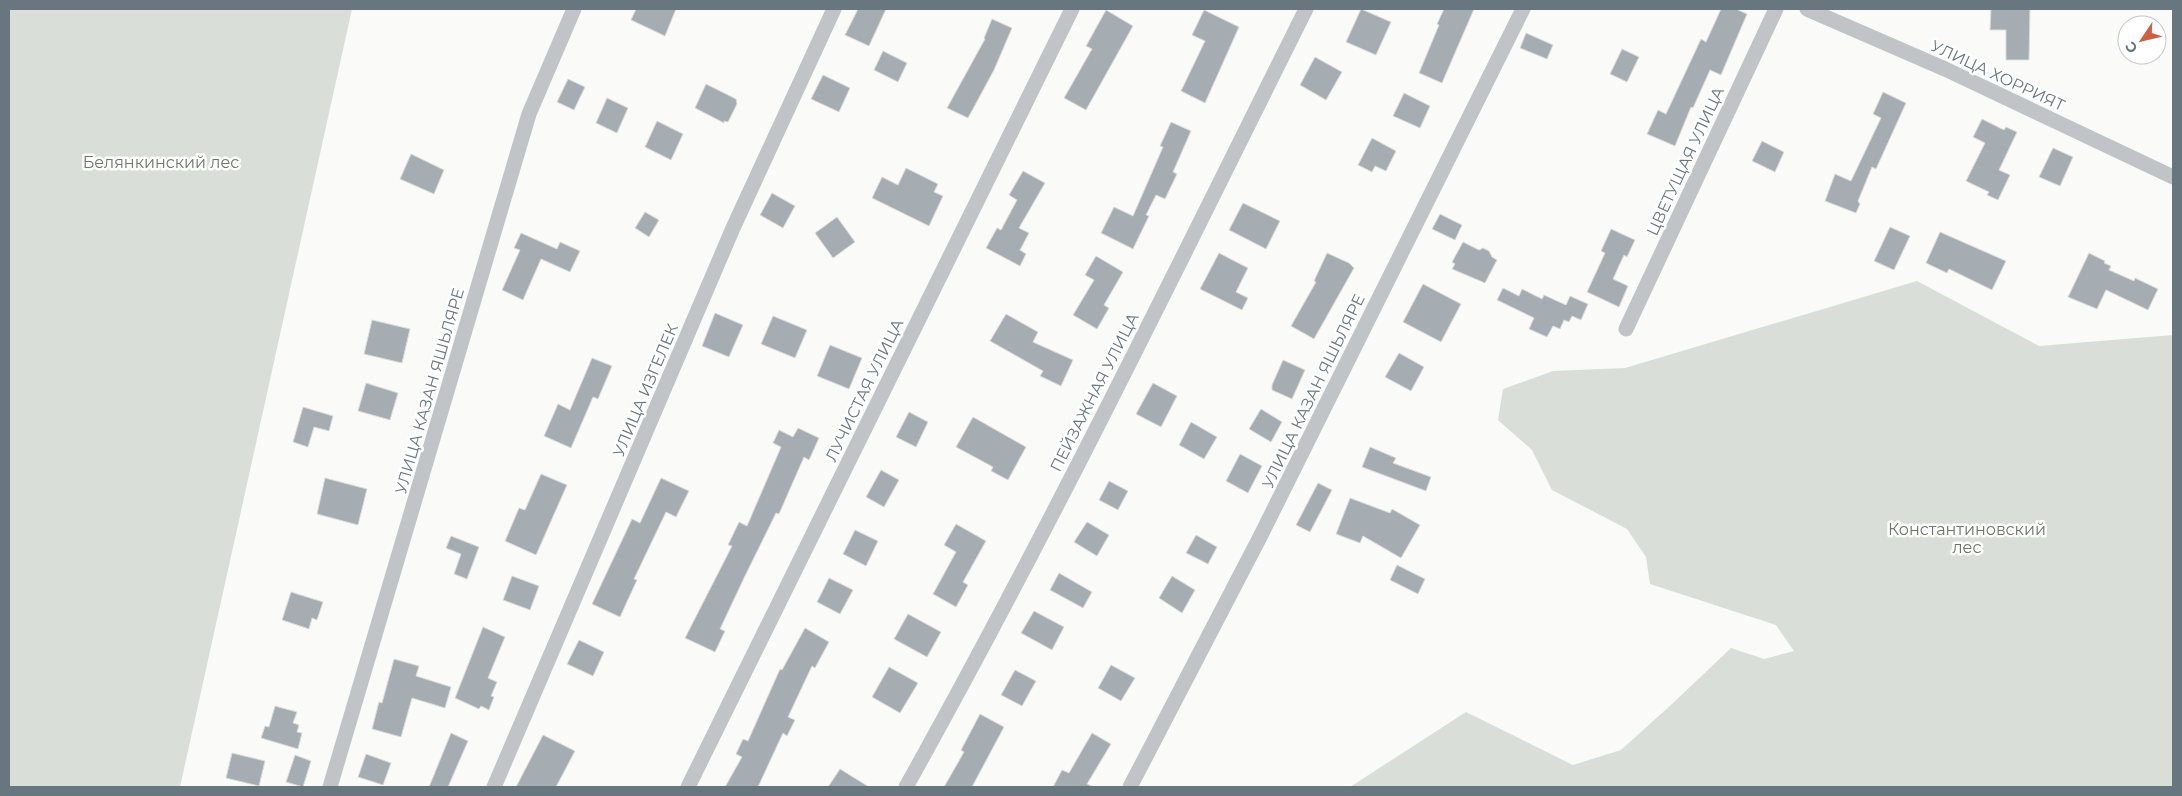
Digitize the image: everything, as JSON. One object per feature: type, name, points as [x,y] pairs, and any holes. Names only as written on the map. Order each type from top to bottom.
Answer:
[{"type":"street","name":"УЛИЦА КАЗАН ЯШЬЛЯРЕ","points":[[330,787],[528,114],[574,9]]},
{"type":"street","name":"УЛИЦА ИЗГЕЛЕК","points":[[494,787],[733,228],[834,9]]},
{"type":"street","name":"ЛУЧИСТАЯ УЛИЦА","points":[[688,787],[1072,9]]},
{"type":"street","name":"ПЕЙЗАЖНАЯ УЛИЦА","points":[[906,787],[959,692],[1089,442],[1306,9]]},
{"type":"street","name":"УЛИЦА КАЗАН ЯШЬЛЯРЕ","points":[[1130,787],[1265,528],[1524,9]]},
{"type":"street","name":"ЦВЕТУЩАЯ УЛИЦА","points":[[1626,329],[1776,9]]},
{"type":"street","name":"УЛИЦА ХОРРИЯТ","points":[[1807,9],[1944,69],[2173,177]]},
{"type":"green space","name":"Белянкинский лес","points":[[9,9],[352,9],[180,787],[9,787]]},
{"type":"green space","name":"Константиновский лес","points":[[1917,281],[2039,346],[2173,335],[2173,787],[1350,787],[1466,712],[1573,765],[1621,750],[1731,648],[1764,659],[1794,651],[1776,625],[1650,584],[1646,557],[1627,529],[1552,490],[1532,450],[1498,420],[1503,389],[1553,371],[1625,368]]},
{"type":"building","points":[[636,9],[676,9],[665,36],[631,20]]},
{"type":"building","points":[[858,9],[886,9],[869,46],[845,35]]},
{"type":"building","points":[[1361,9],[1391,22],[1376,55],[1346,42]]},
{"type":"building","points":[[1444,9],[1474,9],[1442,83],[1419,73]]},
{"type":"building","points":[[1721,9],[1736,9],[1747,14],[1721,75],[1710,70],[1693,108],[1691,107],[1675,146],[1647,134],[1658,110],[1666,114],[1701,39],[1706,42]]},
{"type":"building","points":[[1991,9],[2030,9],[2029,60],[2006,60],[2006,30],[1990,30]]},
{"type":"building","points":[[1106,10],[1133,26],[1086,110],[1064,98],[1092,49],[1086,46]]},
{"type":"building","points":[[1204,10],[1239,27],[1205,103],[1181,91],[1205,41],[1192,35]]},
{"type":"building","points":[[992,19],[1012,28],[994,70],[968,118],[947,108],[985,39]]},
{"type":"building","points":[[1526,33],[1553,45],[1547,59],[1520,48]]},
{"type":"building","points":[[1622,49],[1639,57],[1627,82],[1610,74]]},
{"type":"building","points":[[883,51],[907,63],[898,82],[874,70]]},
{"type":"building","points":[[1315,57],[1342,72],[1326,100],[1300,85]]},
{"type":"building","points":[[823,75],[850,88],[839,112],[811,99]]},
{"type":"building","points":[[568,79],[585,87],[574,110],[557,102]]},
{"type":"building","points":[[706,84],[736,99],[737,104],[728,122],[724,121],[724,123],[695,108]]},
{"type":"building","points":[[1883,92],[1906,103],[1876,169],[1872,167],[1858,201],[1860,204],[1856,213],[1825,201],[1835,174],[1851,181],[1881,118],[1873,114]]},
{"type":"building","points":[[1404,93],[1430,106],[1420,128],[1393,116]]},
{"type":"building","points":[[607,98],[628,108],[617,133],[596,123]]},
{"type":"building","points":[[1982,119],[2004,130],[2006,127],[2017,132],[1999,170],[2010,175],[1998,200],[1987,195],[1989,192],[1966,181],[1985,143],[1973,137]]},
{"type":"building","points":[[657,121],[683,134],[671,160],[645,147]]},
{"type":"building","points":[[1171,122],[1191,131],[1173,172],[1177,174],[1165,199],[1156,195],[1146,215],[1149,216],[1133,249],[1101,233],[1114,207],[1133,216],[1163,147],[1160,146]]},
{"type":"building","points":[[1372,138],[1396,151],[1386,171],[1375,166],[1372,172],[1358,165]]},
{"type":"building","points":[[1762,141],[1784,152],[1775,172],[1752,161]]},
{"type":"building","points":[[2053,148],[2073,157],[2060,186],[2039,177]]},
{"type":"building","points":[[411,154],[444,170],[434,194],[400,179]]},
{"type":"building","points":[[906,168],[938,184],[934,192],[943,196],[929,226],[872,198],[882,177],[898,185]]},
{"type":"building","points":[[1023,171],[1045,183],[1019,228],[1029,233],[1020,250],[1026,254],[1020,266],[986,248],[997,228],[1001,230],[1017,200],[1009,195]]},
{"type":"building","points":[[772,193],[795,206],[783,228],[760,215]]},
{"type":"building","points":[[1243,203],[1280,221],[1266,249],[1229,230]]},
{"type":"building","points":[[645,212],[659,220],[649,237],[635,228]]},
{"type":"building","points":[[1440,214],[1462,225],[1455,240],[1432,229]]},
{"type":"building","points":[[837,217],[855,242],[833,258],[815,233]]},
{"type":"building","points":[[1890,227],[1910,236],[1894,270],[1874,261]]},
{"type":"building","points":[[1611,229],[1635,240],[1627,257],[1624,255],[1613,279],[1628,286],[1619,307],[1587,292],[1605,253],[1601,251]]},
{"type":"building","points":[[1940,232],[2006,261],[1992,290],[1949,269],[1947,273],[1926,263]]},
{"type":"building","points":[[521,233],[557,249],[560,242],[580,251],[570,272],[541,259],[523,300],[502,290],[520,250],[514,248]]},
{"type":"building","points":[[1463,242],[1479,250],[1483,248],[1489,251],[1492,257],[1497,260],[1485,283],[1452,269],[1455,264],[1452,262]]},
{"type":"building","points":[[1219,253],[1248,268],[1236,292],[1248,298],[1242,310],[1200,289]]},
{"type":"building","points":[[1327,253],[1349,263],[1354,268],[1314,339],[1291,326],[1316,282],[1314,281]]},
{"type":"building","points":[[2089,253],[2111,266],[2109,270],[2134,281],[2135,278],[2158,289],[2148,310],[2106,290],[2097,309],[2068,297]]},
{"type":"building","points":[[1096,256],[1123,272],[1104,305],[1109,308],[1097,329],[1073,315],[1094,280],[1085,275]]},
{"type":"building","points":[[1423,284],[1461,304],[1441,342],[1403,322]]},
{"type":"building","points":[[1503,288],[1519,296],[1522,289],[1542,299],[1544,295],[1566,305],[1570,296],[1588,304],[1581,320],[1572,316],[1569,322],[1564,320],[1560,329],[1553,326],[1547,337],[1529,329],[1534,318],[1497,300]]},
{"type":"building","points":[[715,313],[743,325],[729,357],[702,346]]},
{"type":"building","points":[[1006,314],[1038,332],[1033,342],[1073,360],[1061,386],[1040,376],[1043,371],[990,341]]},
{"type":"building","points":[[773,316],[807,330],[795,358],[761,344]]},
{"type":"building","points":[[372,320],[410,329],[402,363],[364,354]]},
{"type":"building","points":[[830,345],[862,358],[849,389],[817,376]]},
{"type":"building","points":[[1399,353],[1424,367],[1411,391],[1385,377]]},
{"type":"building","points":[[592,358],[612,366],[598,399],[593,397],[571,448],[544,436],[558,404],[570,410]]},
{"type":"building","points":[[1283,360],[1305,370],[1292,399],[1272,390],[1272,385]]},
{"type":"building","points":[[366,383],[398,393],[390,420],[358,411]]},
{"type":"building","points":[[1153,383],[1177,396],[1161,427],[1136,414]]},
{"type":"building","points":[[303,407],[333,416],[329,431],[314,427],[308,447],[293,442]]},
{"type":"building","points":[[1261,409],[1282,422],[1271,442],[1249,429]]},
{"type":"building","points":[[909,412],[928,422],[916,447],[896,437]]},
{"type":"building","points":[[973,417],[1026,447],[1008,480],[991,471],[993,467],[956,447]]},
{"type":"building","points":[[1191,422],[1217,437],[1204,459],[1179,445]]},
{"type":"building","points":[[798,428],[819,438],[809,460],[804,457],[779,514],[776,513],[744,578],[720,629],[725,631],[715,652],[685,638],[732,546],[728,545],[739,522],[747,526],[781,447],[773,443],[779,430],[793,437]]},
{"type":"building","points":[[1370,447],[1396,458],[1393,463],[1431,477],[1426,491],[1362,467]]},
{"type":"building","points":[[1240,454],[1262,466],[1248,493],[1226,481]]},
{"type":"building","points":[[881,470],[899,480],[884,507],[866,497]]},
{"type":"building","points":[[541,474],[567,485],[536,555],[505,541],[519,508],[525,510]]},
{"type":"building","points":[[325,478],[367,489],[358,525],[317,514]]},
{"type":"building","points":[[661,478],[689,491],[676,517],[666,512],[634,579],[637,580],[620,617],[592,604],[632,519],[640,523]]},
{"type":"building","points":[[1109,481],[1128,491],[1118,510],[1099,500]]},
{"type":"building","points":[[1318,483],[1332,490],[1310,532],[1296,525]]},
{"type":"building","points":[[1350,498],[1390,513],[1392,509],[1420,525],[1401,558],[1363,536],[1360,543],[1336,534]]},
{"type":"building","points":[[1087,522],[1109,535],[1097,556],[1074,542]]},
{"type":"building","points":[[956,524],[986,541],[963,582],[968,585],[956,607],[933,594],[956,552],[944,545]]},
{"type":"building","points":[[855,530],[878,541],[866,566],[843,554]]},
{"type":"building","points":[[1196,535],[1217,547],[1208,564],[1186,553]]},
{"type":"building","points":[[451,536],[479,547],[467,579],[454,574],[461,554],[446,548]]},
{"type":"building","points":[[1397,565],[1425,579],[1418,594],[1390,580]]},
{"type":"building","points":[[1059,573],[1092,592],[1083,608],[1050,590]]},
{"type":"building","points":[[512,576],[539,586],[530,610],[503,600]]},
{"type":"building","points":[[1172,576],[1195,590],[1182,613],[1159,598]]},
{"type":"building","points":[[829,578],[853,590],[840,614],[817,602]]},
{"type":"building","points":[[291,592],[323,602],[317,620],[312,618],[309,629],[282,620]]},
{"type":"building","points":[[1034,611],[1064,627],[1052,650],[1021,633]]},
{"type":"building","points":[[908,614],[941,632],[927,657],[894,639]]},
{"type":"building","points":[[483,627],[505,637],[488,678],[497,682],[491,696],[494,697],[489,710],[481,706],[479,709],[455,698]]},
{"type":"building","points":[[805,628],[829,642],[815,668],[812,666],[788,717],[795,720],[787,736],[783,733],[758,787],[725,787],[742,757],[736,754],[743,739],[748,741],[780,669],[782,670]]},
{"type":"building","points":[[579,640],[604,652],[593,676],[567,664]]},
{"type":"building","points":[[394,659],[419,666],[416,676],[451,687],[445,708],[412,698],[401,737],[372,729],[379,702],[382,703]]},
{"type":"building","points":[[1111,665],[1135,678],[1121,701],[1098,688]]},
{"type":"building","points":[[889,667],[918,683],[900,713],[872,697]]},
{"type":"building","points":[[1015,670],[1036,681],[1022,706],[1001,695]]},
{"type":"building","points":[[275,706],[297,712],[293,723],[299,725],[297,732],[302,733],[298,749],[261,738],[265,726],[269,727]]},
{"type":"building","points":[[980,714],[1004,727],[972,787],[944,787],[964,752],[961,750]]},
{"type":"building","points":[[451,733],[468,741],[448,787],[429,787]]},
{"type":"building","points":[[1092,733],[1111,744],[1087,784],[1094,787],[1053,787],[1062,770],[1069,773]]},
{"type":"building","points":[[543,735],[575,751],[556,787],[516,787]]},
{"type":"building","points":[[232,753],[265,761],[259,786],[226,778]]},
{"type":"building","points":[[366,754],[391,763],[383,785],[358,777]]},
{"type":"building","points":[[295,755],[311,761],[303,787],[286,782]]},
{"type":"building","points":[[840,769],[869,787],[828,787]]}]
